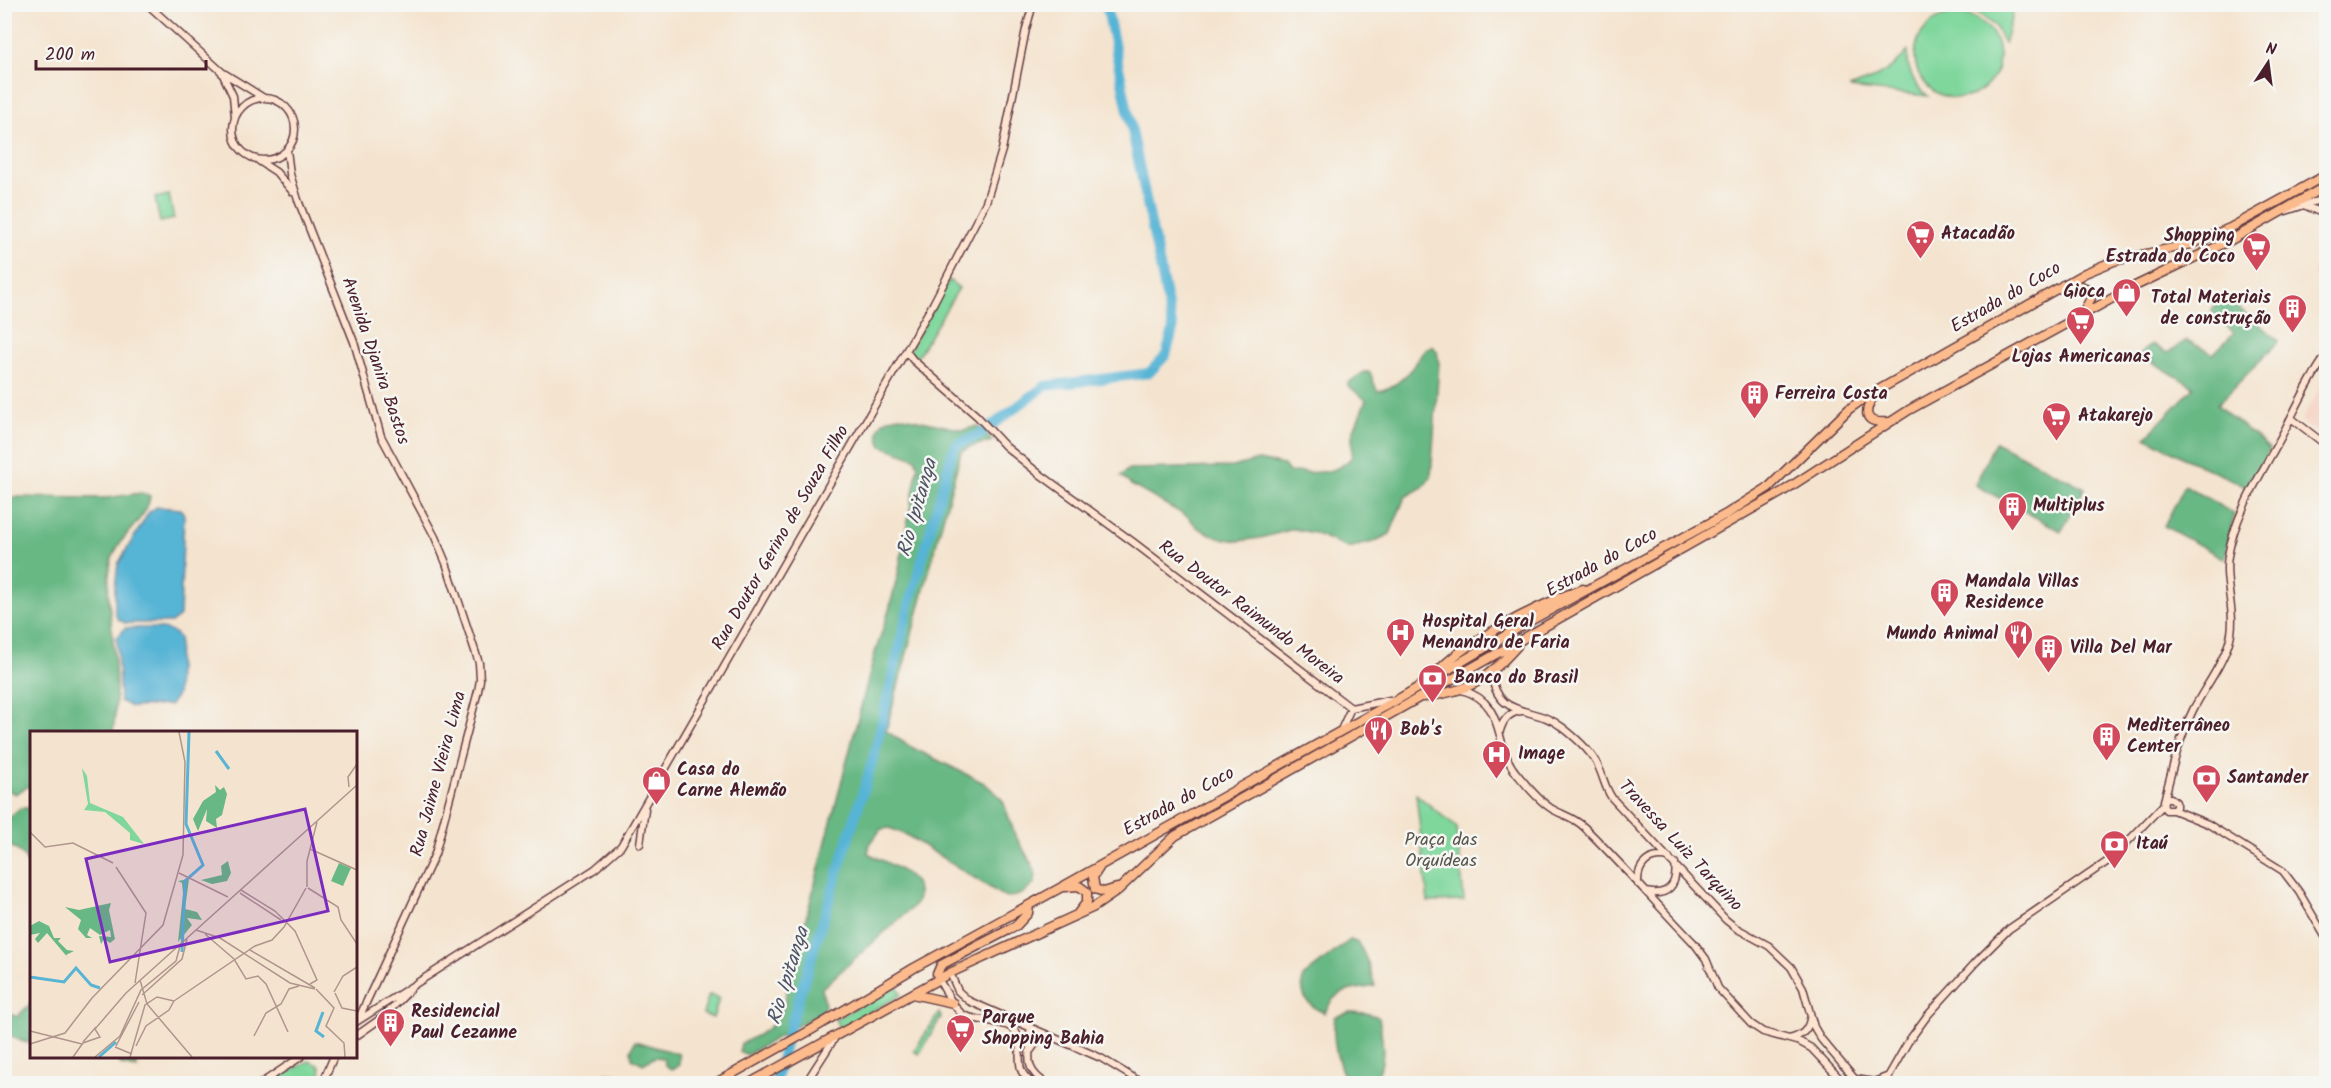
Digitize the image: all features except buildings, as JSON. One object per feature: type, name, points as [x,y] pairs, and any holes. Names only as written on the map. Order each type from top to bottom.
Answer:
[{"type":"highway","name":"Estrada do Coco","points":[[714,1083],[811,1030],[914,968],[1402,697],[1431,679],[1455,654],[1505,625],[1556,598],[1603,582],[1728,513],[1769,487],[1849,409],[1878,390],[2060,286],[2098,266],[2191,244],[2230,228],[2326,175]]},
{"type":"highway","name":"Estrada do Coco","points":[[748,1083],[950,972],[1075,917],[1104,901],[1175,836],[1782,492],[1889,422],[2133,286],[2231,240],[2326,186]]},
{"type":"highway","points":[[2060,286],[2077,285],[2088,289],[2091,298],[2081,315]]},
{"type":"highway","points":[[1878,390],[1869,404],[1867,415],[1870,420],[1876,422],[1889,422]]},
{"type":"highway","points":[[1417,698],[1462,690],[1491,672],[1522,640]]},
{"type":"highway","points":[[1103,863],[1093,877],[1095,889],[1104,892],[1120,887]]},
{"type":"highway","points":[[1060,888],[1079,886],[1087,892],[1087,902],[1075,917]]},
{"type":"highway","points":[[938,979],[937,974],[941,965],[1016,926],[1028,913],[1029,905]]},
{"type":"highway","points":[[912,994],[953,1003]]},
{"type":"main road","points":[[147,4],[222,72],[265,98],[285,106],[293,119],[294,135],[287,150],[273,159],[257,159],[245,153],[235,142],[232,127],[235,117],[233,96],[222,72]]},
{"type":"main road","name":"Rua Doutor Gerino de Souza Filho","points":[[357,1021],[595,869],[621,846],[950,273],[993,185],[1033,4]]},
{"type":"main road","points":[[235,117],[247,103],[265,98]]},
{"type":"main road","name":"Avenida Djanira Bastos","points":[[287,150],[290,174],[298,200],[354,342],[381,436],[440,548],[479,663]]},
{"type":"main road","name":"Avenida Djanira Bastos","points":[[257,159],[276,172],[289,185],[298,200]]},
{"type":"main road","points":[[2280,212],[2306,206],[2326,198]]},
{"type":"main road","points":[[2306,206],[2326,215]]},
{"type":"main road","name":"Rua Doutor Raimundo Moreira","points":[[906,351],[913,360],[978,416],[1005,446],[1036,472],[1133,542],[1351,708],[1380,704],[1402,697]]},
{"type":"main road","points":[[2193,817],[2164,809],[2164,802],[2182,734],[2225,654],[2232,631],[2227,562],[2234,532],[2245,505],[2307,384],[2326,356]]},
{"type":"main road","points":[[900,360],[913,360]]},
{"type":"main road","points":[[2291,418],[2326,445]]},
{"type":"main road","name":"Rua Jaime Vieira Lima","points":[[357,1020],[435,854],[478,692],[479,663]]},
{"type":"main road","name":"Travessa Luiz Tarquino","points":[[1491,672],[1493,688],[1498,697],[1510,706],[1556,723],[1574,738],[1597,763],[1612,798],[1726,920],[1769,946],[1786,962],[1800,982],[1817,1033],[1857,1081]]},
{"type":"main road","points":[[1462,690],[1482,700],[1493,713],[1508,759],[1516,773],[1547,805],[1584,827],[1698,947],[1706,959],[1718,988],[1751,1024],[1763,1032],[1806,1044],[1845,1083]]},
{"type":"main road","name":"Rua Doutor Raimundo Moreira","points":[[1341,730],[1351,708]]},
{"type":"main road","points":[[1500,731],[1503,721],[1509,715],[1525,711]]},
{"type":"main road","points":[[2169,779],[2175,802],[2193,817],[2283,871],[2299,892],[2326,938]]},
{"type":"main road","points":[[1884,1083],[1908,1042],[1949,989],[2009,929],[2111,859],[2164,802],[2175,802]]},
{"type":"main road","points":[[2150,818],[2171,811],[2175,802]]},
{"type":"main road","points":[[640,844],[646,806]]},
{"type":"main road","points":[[1638,885],[1639,869],[1644,862],[1652,858],[1672,861],[1675,880],[1669,890],[1661,894],[1645,892]]},
{"type":"main road","points":[[950,972],[958,991],[969,1001],[1119,1067],[1144,1083]]},
{"type":"main road","points":[[938,979],[953,1003],[968,1017],[986,1019],[1012,1029],[1018,1039],[1021,1070],[1032,1083]]},
{"type":"main road","name":"Rua Doutor Gerino de Souza Filho","points":[[357,1035],[383,1017],[414,985]]},
{"type":"main road","points":[[961,1012],[962,1004],[969,1001]]},
{"type":"main road","points":[[1789,1039],[1806,1030],[1811,1015]]},
{"type":"main road","points":[[1030,1027],[1029,1066],[1047,1083]]},
{"type":"main road","points":[[1031,1051],[1043,1033]]},
{"type":"main road","points":[[805,1083],[837,1035]]},
{"type":"main road","points":[[1816,1052],[1820,1046],[1828,1049]]},
{"type":"main road","points":[[260,1083],[299,1058]]},
{"type":"main road","points":[[322,1083],[333,1058]]},
{"type":"main road","points":[[1857,1081],[1874,1082],[1889,1075]]},
{"type":"shaded area","points":[[2317,257],[2326,258],[2326,281],[2313,276]]},
{"type":"shaded area","points":[[2326,377],[2326,440],[2301,421]]},
{"type":"green space","points":[[1994,4],[2015,5],[2004,44],[1995,26],[1976,12]]},
{"type":"green space","points":[[1957,14],[1973,17],[1987,26],[1996,40],[1999,56],[1996,72],[1987,86],[1973,95],[1957,98],[1941,95],[1927,86],[1918,72],[1915,56],[1918,40],[1927,26],[1941,17]]},
{"type":"green space","points":[[1908,51],[1908,64],[1912,76],[1928,96],[1849,88],[1881,74],[1896,64]]},
{"type":"green space","points":[[169,195],[174,219],[160,222],[155,198]]},
{"type":"green space","points":[[949,280],[959,288],[916,359],[908,353]]},
{"type":"green space","points":[[2223,295],[2279,341],[2217,405],[2270,449],[2248,487],[2188,460],[2146,437],[2194,387],[2139,354],[2152,344],[2167,353],[2187,340],[2213,354],[2234,333],[2211,311]]},
{"type":"green space","points":[[1432,346],[1437,351],[1439,363],[1431,477],[1423,487],[1405,497],[1390,534],[1373,542],[1348,548],[1314,533],[1294,529],[1239,541],[1219,538],[1198,528],[1188,517],[1131,485],[1121,476],[1129,469],[1233,467],[1258,460],[1284,465],[1289,472],[1331,471],[1352,457],[1352,435],[1366,400],[1348,386],[1348,383],[1364,372],[1370,372],[1377,391],[1393,386],[1411,369],[1425,349]]},
{"type":"green space","points":[[899,416],[963,430],[978,426],[992,441],[969,447],[961,452],[886,731],[909,746],[984,783],[997,794],[1003,801],[1015,835],[1033,866],[1036,875],[1034,884],[1020,894],[1012,897],[1003,896],[905,834],[889,828],[881,829],[870,844],[868,853],[911,878],[918,894],[916,904],[822,988],[825,1006],[820,1013],[747,1055],[739,1051],[741,1044],[770,1027],[782,1010],[875,653],[898,574],[918,466],[915,458],[882,446],[878,434],[883,422]]},
{"type":"green space","points":[[1995,442],[2085,488],[2061,531],[1975,485]]},
{"type":"green space","points":[[2185,485],[2234,514],[2225,559],[2164,526]]},
{"type":"green space","points":[[141,493],[150,496],[143,513],[118,547],[110,567],[108,587],[115,677],[113,731],[30,731],[30,786],[15,794],[4,788],[5,497],[106,498]]},
{"type":"green space","name":"Praça das Orquídeas","points":[[1416,794],[1457,828],[1464,901],[1428,902]]},
{"type":"green space","points":[[20,808],[30,808],[30,869],[23,856],[13,847],[5,844],[5,821]]},
{"type":"green space","points":[[1350,940],[1357,942],[1363,953],[1375,986],[1339,994],[1325,1013],[1306,1000],[1302,984],[1303,977]]},
{"type":"green space","points":[[897,985],[901,995],[840,1029],[835,1019]]},
{"type":"green space","points":[[709,995],[719,998],[713,1018],[703,1014]]},
{"type":"green space","points":[[30,1004],[30,1043],[21,1041],[5,1031],[4,1011],[17,1017]]},
{"type":"green space","points":[[1350,1012],[1379,1017],[1382,1060],[1381,1068],[1373,1082],[1346,1083],[1340,1067],[1335,1043],[1335,1017]]},
{"type":"green space","points":[[939,1013],[941,1017],[919,1054],[914,1051]]},
{"type":"green space","points":[[635,1041],[679,1054],[679,1064],[676,1068],[671,1069],[665,1065],[663,1058],[655,1057],[643,1064],[632,1058],[631,1050]]},
{"type":"green space","points":[[118,1058],[136,1058],[137,1068],[121,1065]]},
{"type":"green space","points":[[309,1061],[319,1065],[321,1071],[316,1083],[264,1084]]},
{"type":"green space","points":[[607,1073],[622,1075],[629,1079],[624,1083],[597,1083]]},
{"type":"water","points":[[157,507],[181,509],[184,515],[180,616],[171,623],[125,623],[118,619],[115,613],[118,564],[149,512]]},
{"type":"water","points":[[125,628],[162,629],[179,638],[177,695],[170,705],[131,707],[120,701],[117,638]]},
{"type":"waterway","name":"Rio Ipitanga","points":[[775,1084],[788,1033],[874,756],[908,609],[952,453],[957,444],[979,435],[1045,386],[1149,373],[1166,355],[1173,330],[1106,4]]},
{"type":"place","name":"Atacadão","points":[[1920,260]]},
{"type":"place","name":"Shopping Estrada do Coco","points":[[2256,272]]},
{"type":"place","name":"Gioca","points":[[2126,318]]},
{"type":"place","name":"Total Materiais de construção","points":[[2292,334]]},
{"type":"place","name":"Lojas Americanas","points":[[2081,346]]},
{"type":"place","name":"Ferreira Costa","points":[[1754,420]]},
{"type":"place","name":"Atakarejo","points":[[2057,442]]},
{"type":"place","name":"Multiplus","points":[[2012,532]]},
{"type":"place","name":"Mandala Villas Residence","points":[[1944,618]]},
{"type":"place","name":"Hospital Geral Menandro de Faria","points":[[1401,658]]},
{"type":"place","name":"Mundo Animal","points":[[2019,660]]},
{"type":"place","name":"Villa Del Mar","points":[[2049,674]]},
{"type":"place","name":"Banco do Brasil","points":[[1433,704]]},
{"type":"place","name":"Bob's","points":[[1379,756]]},
{"type":"place","name":"Mediterrâneo Center","points":[[2106,762]]},
{"type":"place","name":"Image","points":[[1497,780]]},
{"type":"place","name":"Santander","points":[[2206,804]]},
{"type":"place","name":"Casa do Carne Alemão","points":[[656,806]]},
{"type":"place","name":"Itaú","points":[[2115,870]]},
{"type":"place","name":"Residencial Paul Cezanne","points":[[390,1048]]},
{"type":"place","name":"Parque Shopping Bahia","points":[[961,1054]]}]
